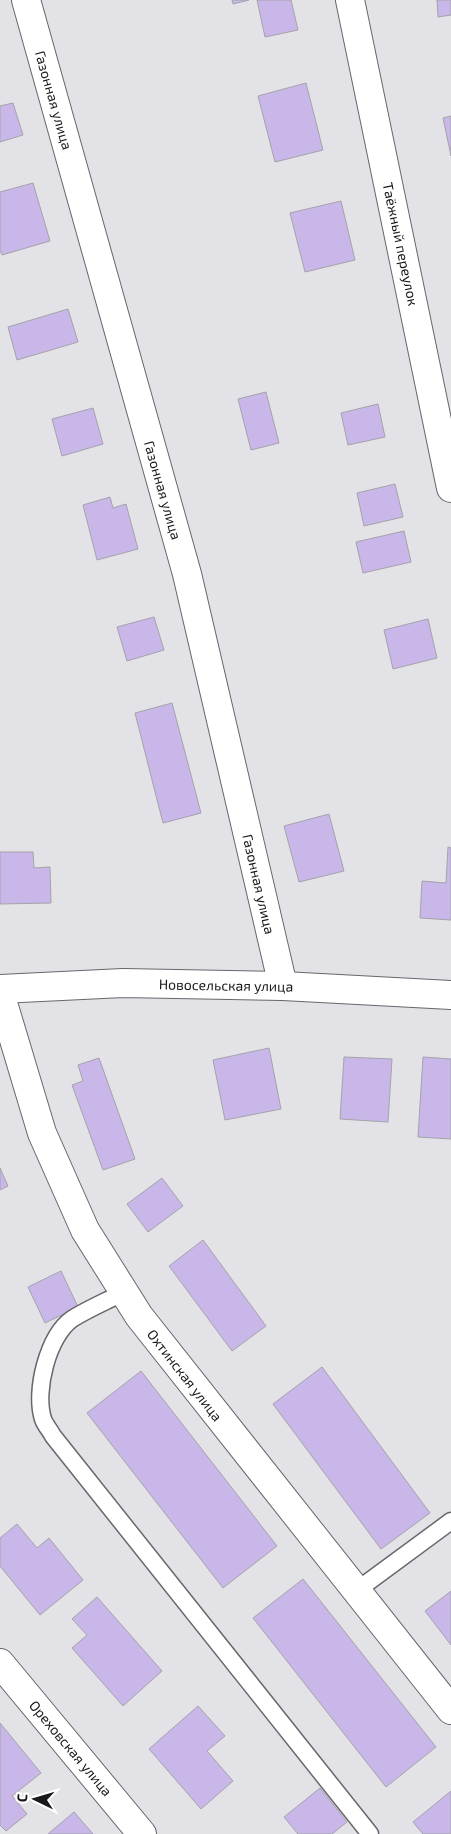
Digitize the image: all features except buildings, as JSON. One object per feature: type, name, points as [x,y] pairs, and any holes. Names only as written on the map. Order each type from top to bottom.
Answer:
[{"type":"street","name":"Газонная улица","points":[[26,0],[186,574],[283,986]]},
{"type":"street","name":"Таёжный переулок","points":[[350,0],[451,488]]},
{"type":"street","name":"Новосельская улица","points":[[0,989],[123,983],[283,986],[451,995]]},
{"type":"street","name":"Охтинская улица","points":[[0,994],[42,1133],[85,1230],[139,1316],[451,1710]]},
{"type":"street","name":"Ореховская улица","points":[[0,1663],[142,1834]]},
{"type":"lane","points":[[124,1292],[72,1320],[60,1331],[47,1359],[40,1392],[43,1419],[53,1436],[370,1834]]},
{"type":"lane","points":[[356,1591],[451,1521]]}]
